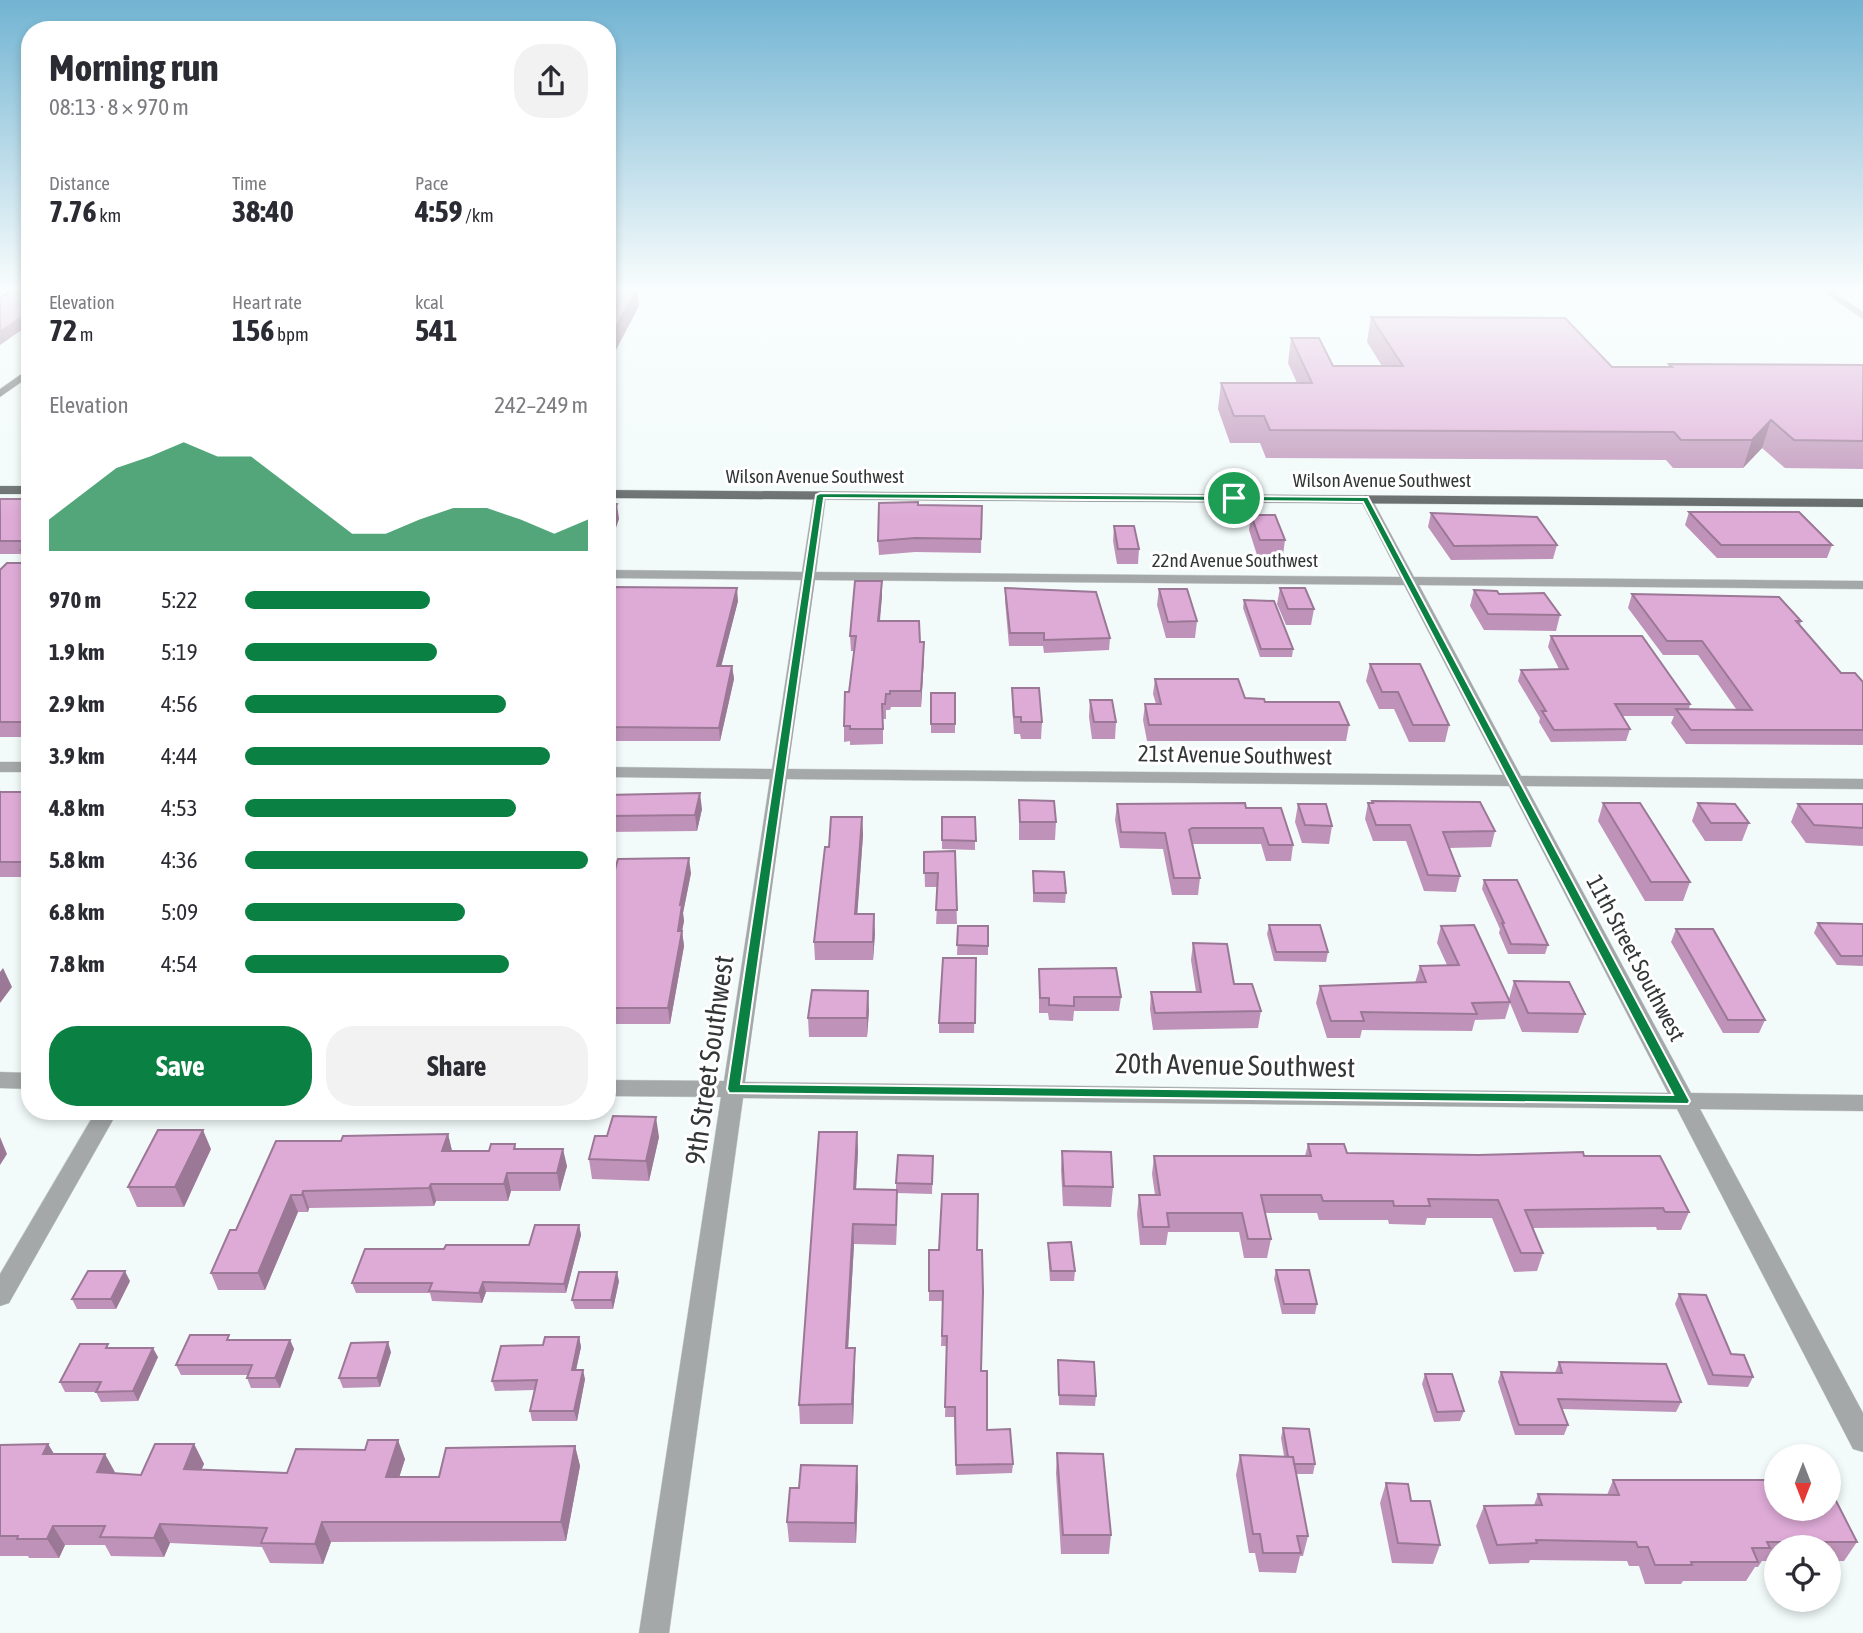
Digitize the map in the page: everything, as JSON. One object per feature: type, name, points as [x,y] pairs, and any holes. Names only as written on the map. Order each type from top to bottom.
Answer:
[{"type":"main road","points":[[0,394],[21,378]]},
{"type":"main road","points":[[0,490],[21,490]]},
{"type":"main road","name":"Wilson Avenue Southwest","points":[[616,494],[1863,503]]},
{"type":"street","name":"9th Street Southwest","points":[[654,1633],[820,495]]},
{"type":"street","name":"11th Street Southwest","points":[[1366,499],[1863,1440]]},
{"type":"street","name":"22nd Avenue Southwest","points":[[616,574],[1863,585]]},
{"type":"street","points":[[0,767],[21,768]]},
{"type":"street","name":"21st Avenue Southwest","points":[[616,772],[1863,784]]},
{"type":"street","points":[[0,1080],[21,1081]]},
{"type":"street","name":"20th Avenue Southwest","points":[[616,1087],[1863,1102]]},
{"type":"street","points":[[0,1296],[102,1120]]},
{"type":"building","points":[[1303,363],[1403,366],[1401,363],[1608,363],[1612,367],[1672,367],[1669,364],[1863,365],[1863,441],[1794,440],[1771,420],[1752,440],[1681,440],[1674,432],[1270,430],[1264,416],[1234,416],[1221,383],[1312,383]]},
{"type":"building","points":[[0,499],[21,499],[21,541],[0,541]]},
{"type":"building","points":[[918,502],[918,505],[982,506],[981,539],[915,538],[878,541],[879,503]]},
{"type":"building","points":[[1689,512],[1799,512],[1832,545],[1721,545]]},
{"type":"building","points":[[1431,513],[1537,517],[1557,545],[1454,546]]},
{"type":"building","points":[[1251,515],[1275,515],[1285,540],[1260,540]]},
{"type":"building","points":[[1114,526],[1134,526],[1139,549],[1118,549]]},
{"type":"building","points":[[7,563],[21,563],[21,722],[0,722],[0,570]]},
{"type":"building","points":[[855,581],[882,581],[878,621],[919,621],[920,642],[924,642],[921,691],[890,691],[890,694],[886,694],[885,704],[882,704],[883,729],[850,729],[850,726],[844,726],[845,692],[849,692],[856,636],[850,636]]},
{"type":"building","points":[[616,587],[737,588],[717,666],[732,666],[719,728],[616,727]]},
{"type":"building","points":[[1005,588],[1096,592],[1110,638],[1044,640],[1044,633],[1010,633]]},
{"type":"building","points":[[1280,588],[1305,588],[1314,609],[1288,609]]},
{"type":"building","points":[[1159,589],[1187,589],[1197,621],[1168,622]]},
{"type":"building","points":[[1474,590],[1497,591],[1499,594],[1544,593],[1560,615],[1488,614]]},
{"type":"building","points":[[1632,594],[1779,597],[1841,673],[1855,673],[1863,682],[1863,730],[1691,730],[1676,709],[1752,710],[1702,641],[1667,641]]},
{"type":"building","points":[[1244,600],[1274,601],[1293,649],[1261,649]]},
{"type":"building","points":[[1551,636],[1642,636],[1690,704],[1615,704],[1630,729],[1554,730],[1542,711],[1546,711],[1521,670],[1568,669]]},
{"type":"building","points":[[1370,664],[1420,664],[1449,725],[1413,725],[1398,692],[1382,692]]},
{"type":"building","points":[[1155,679],[1238,679],[1245,698],[1264,699],[1265,702],[1339,702],[1349,725],[1149,725],[1145,704],[1161,704]]},
{"type":"building","points":[[1012,688],[1039,688],[1042,722],[1021,722],[1021,717],[1014,717]]},
{"type":"building","points":[[931,693],[955,693],[955,724],[931,724]]},
{"type":"building","points":[[1090,700],[1112,700],[1116,722],[1094,722]]},
{"type":"building","points":[[0,792],[21,792],[21,862],[0,862]]},
{"type":"building","points":[[700,793],[695,815],[616,816],[616,795]]},
{"type":"building","points":[[1019,800],[1054,801],[1056,822],[1020,822]]},
{"type":"building","points":[[1372,801],[1480,802],[1495,831],[1443,832],[1460,876],[1428,875],[1410,825],[1376,825],[1368,803],[1373,803]]},
{"type":"building","points":[[1245,803],[1246,808],[1281,808],[1293,845],[1269,845],[1263,828],[1192,828],[1189,830],[1200,878],[1174,878],[1165,833],[1121,832],[1117,804]]},
{"type":"building","points":[[1603,803],[1640,803],[1690,882],[1651,882]]},
{"type":"building","points":[[1698,803],[1735,804],[1749,823],[1711,823]]},
{"type":"building","points":[[1298,804],[1326,804],[1332,826],[1305,825]]},
{"type":"building","points":[[1798,804],[1863,804],[1863,828],[1814,825]]},
{"type":"building","points":[[831,817],[862,817],[855,914],[874,914],[873,942],[814,942]]},
{"type":"building","points":[[942,817],[975,817],[976,841],[942,840]]},
{"type":"building","points":[[955,851],[957,910],[936,910],[938,873],[924,873],[924,852]]},
{"type":"building","points":[[689,858],[680,905],[678,931],[682,931],[668,1008],[616,1008],[618,859]]},
{"type":"building","points":[[1033,871],[1064,872],[1066,893],[1034,893]]},
{"type":"building","points":[[1484,880],[1517,880],[1548,945],[1511,944]]},
{"type":"building","points":[[1818,923],[1863,924],[1863,956],[1841,956]]},
{"type":"building","points":[[1269,925],[1320,925],[1328,952],[1276,952]]},
{"type":"building","points":[[1474,925],[1510,1002],[1472,1003],[1477,1014],[1361,1012],[1364,1021],[1331,1021],[1320,986],[1426,982],[1420,966],[1459,965],[1441,926]]},
{"type":"building","points":[[958,926],[988,926],[988,946],[957,945]]},
{"type":"building","points":[[1676,929],[1713,929],[1765,1020],[1728,1020]]},
{"type":"building","points":[[1193,943],[1227,944],[1234,984],[1252,984],[1261,1011],[1155,1013],[1151,992],[1201,992]]},
{"type":"building","points":[[943,958],[976,958],[975,1023],[939,1023]]},
{"type":"building","points":[[1116,968],[1121,997],[1074,997],[1074,1006],[1049,1005],[1049,998],[1040,998],[1039,969]]},
{"type":"building","points":[[1514,981],[1569,982],[1585,1014],[1528,1013]]},
{"type":"building","points":[[812,990],[868,991],[867,1018],[808,1018]]},
{"type":"building","points":[[616,1116],[656,1117],[646,1161],[589,1159],[595,1136],[607,1136],[612,1120],[616,1120]]},
{"type":"building","points":[[158,1130],[203,1130],[175,1187],[128,1187]]},
{"type":"building","points":[[819,1132],[857,1132],[854,1189],[897,1190],[896,1225],[853,1224],[846,1348],[855,1348],[852,1404],[799,1405]]},
{"type":"building","points":[[448,1134],[442,1151],[489,1151],[491,1144],[515,1144],[514,1149],[563,1149],[557,1173],[507,1173],[504,1184],[431,1184],[429,1188],[303,1191],[302,1195],[291,1195],[258,1273],[211,1273],[230,1230],[236,1230],[276,1141],[341,1141],[343,1136]]},
{"type":"building","points":[[1308,1144],[1344,1144],[1347,1153],[1478,1155],[1583,1152],[1584,1156],[1660,1156],[1689,1212],[1665,1212],[1663,1208],[1525,1210],[1543,1253],[1521,1253],[1498,1200],[1428,1199],[1430,1206],[1394,1206],[1393,1201],[1323,1201],[1321,1195],[1261,1195],[1271,1239],[1248,1239],[1242,1213],[1167,1213],[1169,1227],[1143,1227],[1139,1195],[1160,1195],[1154,1156],[1311,1156]]},
{"type":"building","points":[[1062,1151],[1111,1152],[1113,1187],[1064,1186]]},
{"type":"building","points":[[898,1155],[933,1156],[932,1184],[896,1183]]},
{"type":"building","points":[[942,1194],[978,1194],[977,1250],[982,1250],[983,1292],[981,1371],[987,1371],[987,1430],[1010,1429],[1013,1464],[956,1465],[955,1407],[945,1407],[947,1336],[942,1336],[943,1291],[929,1291],[929,1250],[939,1250]]},
{"type":"building","points":[[535,1225],[579,1225],[564,1284],[483,1282],[479,1293],[429,1291],[432,1283],[352,1283],[365,1249],[529,1245]]},
{"type":"building","points":[[1071,1242],[1075,1271],[1051,1271],[1048,1243]]},
{"type":"building","points":[[1276,1270],[1309,1270],[1317,1304],[1284,1304]]},
{"type":"building","points":[[88,1271],[125,1271],[111,1299],[72,1299]]},
{"type":"building","points":[[579,1272],[617,1272],[611,1300],[572,1300]]},
{"type":"building","points":[[1679,1294],[1706,1295],[1731,1354],[1744,1355],[1753,1377],[1713,1375]]},
{"type":"building","points":[[190,1335],[229,1335],[227,1340],[290,1340],[275,1378],[247,1378],[252,1365],[176,1365]]},
{"type":"building","points":[[545,1337],[579,1337],[572,1370],[583,1370],[574,1411],[530,1411],[537,1380],[492,1381],[501,1346],[543,1345]]},
{"type":"building","points":[[388,1342],[377,1378],[339,1378],[351,1343]]},
{"type":"building","points":[[80,1344],[108,1344],[106,1348],[153,1348],[133,1391],[96,1392],[101,1382],[60,1382]]},
{"type":"building","points":[[1058,1360],[1094,1362],[1096,1396],[1059,1395]]},
{"type":"building","points":[[1559,1362],[1666,1364],[1681,1402],[1558,1399],[1568,1425],[1519,1425],[1501,1372],[1562,1373]]},
{"type":"building","points":[[1425,1374],[1452,1374],[1464,1411],[1437,1412]]},
{"type":"building","points":[[1283,1428],[1309,1429],[1315,1464],[1294,1464],[1293,1457],[1288,1457]]},
{"type":"building","points":[[368,1440],[398,1440],[386,1477],[439,1477],[446,1448],[575,1446],[561,1522],[322,1522],[315,1544],[261,1543],[267,1528],[160,1524],[154,1538],[100,1537],[105,1526],[53,1526],[47,1539],[0,1536],[0,1445],[48,1444],[43,1454],[105,1454],[97,1472],[141,1475],[155,1444],[194,1444],[184,1469],[287,1473],[296,1449],[365,1450]]},
{"type":"building","points":[[1057,1453],[1103,1454],[1111,1535],[1063,1535]]},
{"type":"building","points":[[1240,1455],[1293,1457],[1308,1536],[1297,1536],[1301,1553],[1263,1553],[1260,1534],[1253,1534]]},
{"type":"building","points":[[801,1465],[857,1466],[855,1523],[787,1522],[790,1488],[799,1488]]},
{"type":"building","points":[[1613,1480],[1764,1480],[1764,1521],[1841,1521],[1841,1511],[1857,1542],[1841,1542],[1841,1535],[1764,1535],[1764,1548],[1752,1548],[1758,1562],[1691,1562],[1692,1565],[1655,1565],[1648,1547],[1638,1547],[1636,1542],[1536,1540],[1537,1543],[1497,1545],[1484,1506],[1542,1505],[1538,1494],[1619,1495]]},
{"type":"building","points":[[1386,1483],[1408,1484],[1411,1501],[1430,1501],[1440,1545],[1398,1543]]},
{"type":"route","points":[[820,495],[1234,498],[1366,499],[1683,1101],[734,1089],[820,495]]}]
